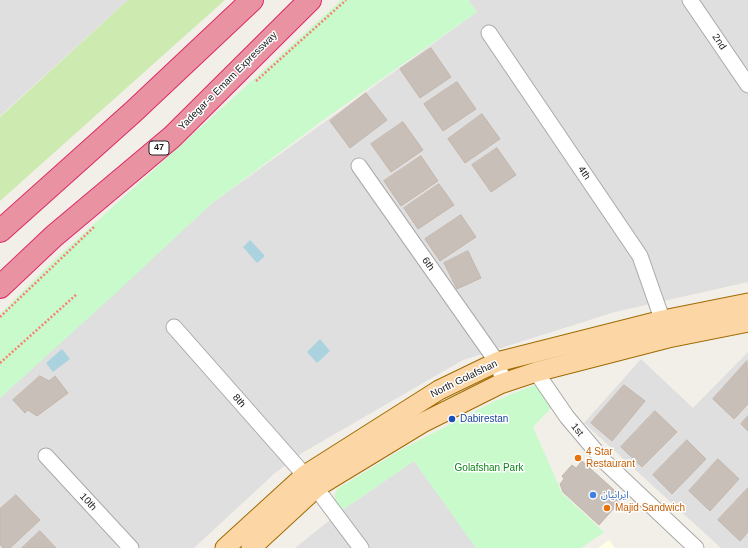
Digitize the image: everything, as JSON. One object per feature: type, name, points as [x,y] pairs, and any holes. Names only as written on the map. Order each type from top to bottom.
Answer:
[{"type":"highway","points":[[0,231],[132,112],[252,0]]},
{"type":"highway","name":"Yadegar-e Emam Expressway","points":[[0,287],[54,236],[172,137],[310,0]]},
{"type":"main road","name":"North Golafshan","points":[[251,548],[310,482],[424,422],[504,383],[748,303]]},
{"type":"main road","name":"North Golafshan","points":[[225,548],[310,482],[439,390],[497,362],[666,329],[748,322]]},
{"type":"street","name":"2nd","points":[[690,0],[745,75]]},
{"type":"street","name":"4th","points":[[489,33],[640,256],[666,329]]},
{"type":"street","name":"6th","points":[[359,166],[497,362],[504,383]]},
{"type":"street","name":"8th","points":[[174,327],[310,482],[361,548]]},
{"type":"street","name":"1st","points":[[536,372],[567,417],[605,462],[696,548]]},
{"type":"street","name":"10th","points":[[46,456],[130,548]]},
{"type":"path","points":[[0,363],[77,294]]},
{"type":"shaded area","points":[[0,0],[128,0],[0,116]]},
{"type":"shaded area","points":[[468,0],[748,0],[748,282],[615,312],[463,360],[302,453],[275,473],[194,548],[0,548],[0,398],[211,204],[477,12]]},
{"type":"shaded area","points":[[748,352],[748,548],[721,548],[584,423],[641,359],[693,408]]},
{"type":"shaded area","points":[[414,461],[477,548],[295,548],[341,511]]},
{"type":"shaded area","points":[[609,540],[615,548],[598,548]]},
{"type":"green space","points":[[128,0],[225,0],[0,201],[0,117]]},
{"type":"green space","points":[[341,0],[468,0],[477,12],[326,118],[211,204],[0,398],[0,314],[52,262]]},
{"type":"green space","name":"Golafshan Park","points":[[539,383],[551,408],[533,427],[562,493],[604,532],[581,548],[476,548],[414,461],[341,511],[337,505],[335,498],[337,489],[404,448],[495,401]]},
{"type":"water","points":[[250,240],[265,256],[257,263],[243,247]]},
{"type":"water","points":[[320,339],[330,351],[317,363],[307,352]]},
{"type":"water","points":[[62,349],[70,359],[53,372],[46,363]]},
{"type":"building","points":[[431,48],[451,77],[420,98],[400,69]]},
{"type":"building","points":[[457,82],[476,109],[443,131],[424,104]]},
{"type":"building","points":[[366,93],[387,120],[350,148],[330,121]]},
{"type":"building","points":[[482,114],[500,139],[465,163],[448,139]]},
{"type":"building","points":[[403,122],[423,150],[391,172],[371,144]]},
{"type":"building","points":[[497,148],[516,175],[491,192],[472,165]]},
{"type":"building","points":[[421,156],[438,181],[401,206],[384,181]]},
{"type":"building","points":[[439,184],[454,205],[418,229],[404,208]]},
{"type":"building","points":[[461,215],[476,237],[440,261],[425,239]]},
{"type":"building","points":[[468,251],[481,278],[457,289],[444,263]]},
{"type":"building","points":[[747,361],[748,404],[734,419],[713,399]]},
{"type":"building","points":[[40,376],[49,381],[55,376],[68,393],[37,416],[28,410],[25,413],[13,400]]},
{"type":"building","points":[[624,385],[645,401],[612,441],[591,423]]},
{"type":"building","points":[[655,411],[677,432],[642,467],[621,447]]},
{"type":"building","points":[[748,416],[748,431],[741,424]]},
{"type":"building","points":[[687,440],[706,459],[672,494],[653,475]]},
{"type":"building","points":[[718,459],[739,479],[710,511],[689,491]]},
{"type":"building","name":"ایرانیان","points":[[582,461],[623,498],[599,525],[563,492],[560,484],[564,479],[562,476],[572,465],[576,468]]},
{"type":"building","points":[[748,488],[748,532],[740,541],[718,520]]},
{"type":"building","points":[[16,495],[40,520],[10,548],[3,548],[0,544],[0,509]]},
{"type":"building","points":[[40,531],[56,548],[22,548]]},
{"type":"place","name":"Dabirestan","points":[[452,419]]},
{"type":"place","name":"4 Star Restaurant","points":[[578,458]]},
{"type":"place","name":"ایرانیان","points":[[593,495]]},
{"type":"place","name":"Majid Sandwich","points":[[607,508]]}]
